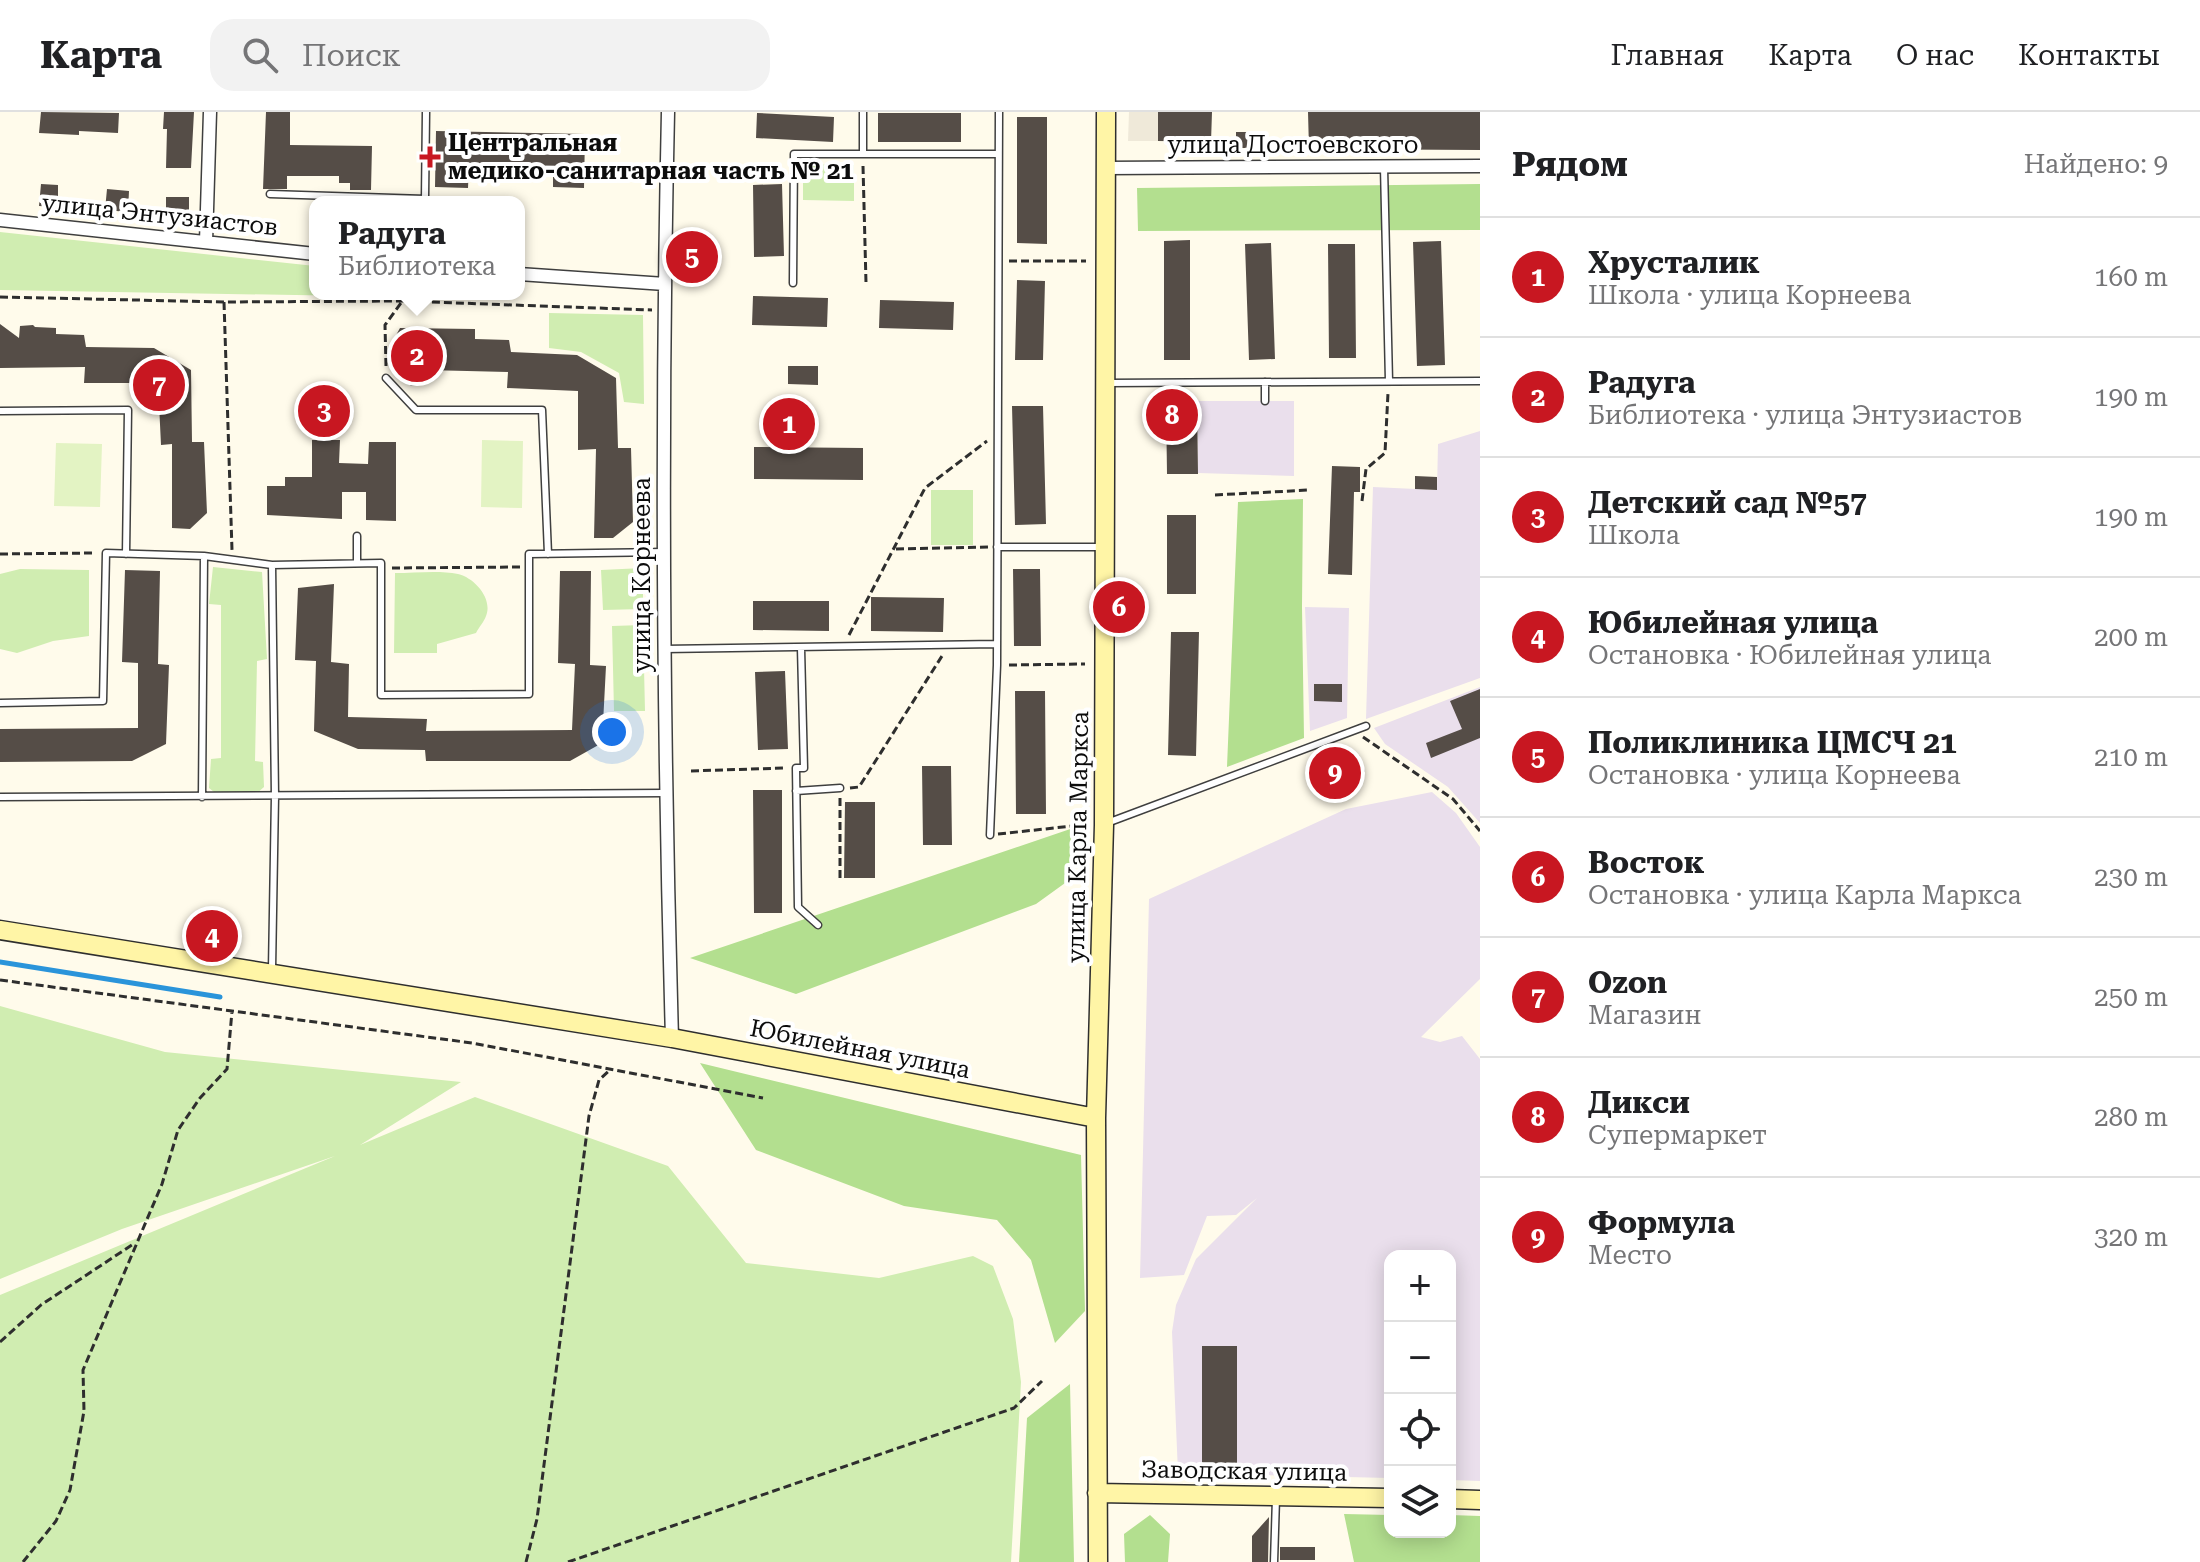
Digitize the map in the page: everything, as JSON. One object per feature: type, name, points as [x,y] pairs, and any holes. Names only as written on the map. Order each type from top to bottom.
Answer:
[{"type":"main road","name":"улица Карла Маркса","points":[[1098,1562],[1096,1118],[1104,825],[1106,112]]},
{"type":"main road","name":"Юбилейная улица","points":[[0,930],[672,1038],[1096,1118]]},
{"type":"main road","name":"Заводская улица","points":[[1097,1493],[1384,1498]]},
{"type":"main road","points":[[1456,1499],[1480,1500]]},
{"type":"street","points":[[206,242],[210,112]]},
{"type":"street","name":"улица Корнеева","points":[[668,112],[664,649],[672,1038]]},
{"type":"street","name":"улица Достоевского","points":[[1105,168],[1480,166]]},
{"type":"street","name":"улица Энтузиастов","points":[[0,220],[309,253]]},
{"type":"street","points":[[525,274],[665,284]]},
{"type":"lane","points":[[425,196],[426,112]]},
{"type":"lane","points":[[863,112],[863,154]]},
{"type":"lane","points":[[990,835],[997,665],[999,112]]},
{"type":"lane","points":[[793,283],[794,154],[998,154]]},
{"type":"lane","points":[[1384,167],[1389,381]]},
{"type":"lane","points":[[270,194],[332,196]]},
{"type":"lane","points":[[386,378],[416,410],[542,410],[548,554]]},
{"type":"lane","points":[[1104,383],[1480,381]]},
{"type":"lane","points":[[1265,382],[1265,401]]},
{"type":"lane","points":[[0,411],[128,410],[126,554]]},
{"type":"lane","points":[[357,536],[357,563]]},
{"type":"lane","points":[[997,547],[1105,547]]},
{"type":"lane","points":[[0,703],[103,701],[106,553],[204,556],[272,565],[381,563],[381,695],[529,694],[529,554],[665,552]]},
{"type":"lane","points":[[202,797],[204,556]]},
{"type":"lane","points":[[272,565],[275,796],[272,973]]},
{"type":"lane","points":[[664,649],[996,644]]},
{"type":"lane","points":[[801,648],[804,768],[796,768],[798,907],[818,925]]},
{"type":"lane","points":[[1104,825],[1366,726]]},
{"type":"lane","points":[[796,791],[840,788]]},
{"type":"lane","points":[[0,797],[665,793]]},
{"type":"lane","points":[[1274,1562],[1276,1494]]},
{"type":"path","points":[[863,154],[866,283]]},
{"type":"path","points":[[998,261],[1086,261]]},
{"type":"path","points":[[0,297],[224,302],[402,301],[652,310]]},
{"type":"path","points":[[386,378],[385,325],[402,301]]},
{"type":"path","points":[[224,302],[233,560]]},
{"type":"path","points":[[1362,501],[1366,469],[1385,453],[1389,381]]},
{"type":"path","points":[[842,647],[925,488],[997,434]]},
{"type":"path","points":[[1215,495],[1309,490]]},
{"type":"path","points":[[895,549],[997,547]]},
{"type":"path","points":[[0,554],[106,553]]},
{"type":"path","points":[[381,568],[528,567]]},
{"type":"path","points":[[840,878],[840,788],[859,787],[948,646]]},
{"type":"path","points":[[997,665],[1085,664]]},
{"type":"path","points":[[1353,731],[1453,799],[1480,831]]},
{"type":"path","points":[[691,771],[796,768]]},
{"type":"path","points":[[990,835],[1082,825]]},
{"type":"path","points":[[0,980],[472,1043],[763,1098]]},
{"type":"path","points":[[23,1562],[56,1521],[70,1490],[84,1411],[83,1370],[162,1184],[178,1130],[200,1098],[227,1069],[232,1011]]},
{"type":"path","points":[[526,1562],[537,1519],[589,1116],[599,1080],[611,1069]]},
{"type":"path","points":[[0,1342],[41,1305],[135,1243]]},
{"type":"path","points":[[568,1562],[1014,1408],[1042,1381]]},
{"type":"shaded area","points":[[1129,112],[1158,112],[1158,141],[1128,141]]},
{"type":"shaded area","points":[[1197,401],[1294,401],[1294,476],[1198,473]]},
{"type":"shaded area","points":[[1480,431],[1480,678],[1366,719],[1373,487],[1437,490],[1438,444]]},
{"type":"shaded area","points":[[1305,607],[1349,608],[1347,718],[1310,731]]},
{"type":"shaded area","points":[[1480,687],[1480,823],[1448,787],[1385,744],[1374,728]]},
{"type":"shaded area","points":[[1432,792],[1456,813],[1480,847],[1480,979],[1421,1037],[1440,1042],[1462,1036],[1480,1059],[1480,1481],[1456,1480],[1456,1250],[1384,1250],[1384,1478],[1178,1473],[1172,1332],[1176,1305],[1196,1259],[1257,1198],[1236,1215],[1207,1216],[1184,1275],[1140,1278],[1149,899],[1346,809]]},
{"type":"green space","points":[[803,164],[854,165],[854,201],[803,200]]},
{"type":"green space","points":[[1480,184],[1480,230],[1138,231],[1137,188]]},
{"type":"green space","points":[[0,232],[309,265],[309,295],[0,290]]},
{"type":"green space","points":[[549,313],[643,315],[644,404],[624,402],[619,373],[581,352],[549,348]]},
{"type":"green space","points":[[482,440],[523,441],[522,508],[481,507]]},
{"type":"green space","points":[[56,443],[102,444],[100,507],[54,506]]},
{"type":"green space","points":[[931,490],[973,490],[973,545],[931,545]]},
{"type":"green space","points":[[1303,499],[1304,738],[1227,767],[1238,502]]},
{"type":"green space","points":[[213,567],[262,572],[267,659],[257,661],[255,761],[263,762],[264,787],[257,793],[214,792],[209,788],[211,759],[221,758],[221,605],[209,604]]},
{"type":"green space","points":[[643,568],[643,609],[603,610],[601,570]]},
{"type":"green space","points":[[20,569],[89,570],[89,636],[53,641],[17,653],[0,649],[0,574]]},
{"type":"green space","points":[[443,572],[464,576],[481,590],[487,603],[484,620],[476,633],[437,644],[437,653],[394,653],[395,573]]},
{"type":"green space","points":[[643,625],[645,711],[614,711],[612,626]]},
{"type":"green space","points":[[1082,825],[1072,878],[1036,904],[796,994],[690,958]]},
{"type":"green space","points":[[0,1006],[165,1052],[461,1082],[360,1145],[475,1097],[668,1166],[746,1263],[879,1278],[973,1256],[993,1266],[1013,1319],[1021,1382],[1011,1562],[0,1562],[0,1295],[335,1156],[122,1229],[0,1279]]},
{"type":"green space","points":[[700,1063],[1081,1155],[1085,1311],[1055,1343],[1031,1260],[997,1220],[904,1206],[756,1150]]},
{"type":"green space","points":[[1070,1384],[1074,1562],[1019,1562],[1027,1418]]},
{"type":"green space","points":[[1344,1514],[1384,1515],[1384,1538],[1456,1538],[1456,1515],[1480,1516],[1480,1562],[1354,1562]]},
{"type":"green space","points":[[1150,1515],[1170,1534],[1168,1562],[1125,1562],[1124,1534]]},
{"type":"building","points":[[41,112],[119,113],[118,133],[39,133]]},
{"type":"building","points":[[164,112],[194,112],[191,168],[166,168]]},
{"type":"building","points":[[266,112],[290,112],[290,145],[372,146],[371,190],[350,190],[350,183],[339,183],[339,176],[287,176],[287,189],[263,189]]},
{"type":"building","points":[[1158,112],[1212,112],[1211,142],[1158,141]]},
{"type":"building","points":[[1308,112],[1480,112],[1480,150],[1309,149]]},
{"type":"building","points":[[757,113],[834,117],[833,142],[756,138]]},
{"type":"building","points":[[878,113],[961,113],[961,142],[878,142]]},
{"type":"building","points":[[1017,117],[1047,117],[1047,244],[1017,243]]},
{"type":"building","points":[[436,131],[585,134],[584,188],[553,187],[553,166],[469,164],[468,188],[435,187]]},
{"type":"building","points":[[1236,132],[1259,132],[1259,148],[1236,148]]},
{"type":"building","points":[[41,184],[58,185],[58,207],[39,206]]},
{"type":"building","points":[[782,184],[784,256],[754,257],[753,185]]},
{"type":"building","points":[[107,189],[129,191],[128,212],[105,210]]},
{"type":"building","points":[[166,197],[189,197],[189,217],[166,217]]},
{"type":"building","points":[[1190,240],[1190,360],[1164,360],[1164,241]]},
{"type":"building","points":[[1441,241],[1445,365],[1417,366],[1413,242]]},
{"type":"building","points":[[1271,243],[1275,359],[1249,360],[1245,244]]},
{"type":"building","points":[[1328,244],[1355,244],[1356,358],[1329,358]]},
{"type":"building","points":[[1017,280],[1045,281],[1043,360],[1015,360]]},
{"type":"building","points":[[753,296],[828,298],[827,327],[752,325]]},
{"type":"building","points":[[880,300],[954,302],[953,330],[879,328]]},
{"type":"building","points":[[0,324],[19,338],[20,326],[33,325],[56,328],[56,334],[84,335],[86,347],[154,348],[191,370],[192,442],[204,442],[207,513],[190,529],[172,528],[172,444],[161,445],[158,383],[84,383],[85,367],[0,368]]},
{"type":"building","points":[[400,328],[475,329],[475,339],[509,340],[511,352],[577,355],[616,378],[618,448],[631,448],[633,522],[613,538],[594,538],[596,449],[578,450],[578,391],[507,388],[508,372],[426,370],[419,385],[411,386],[407,382],[408,346],[394,339]]},
{"type":"building","points":[[788,366],[818,366],[818,385],[788,384]]},
{"type":"building","points":[[1166,401],[1197,401],[1198,474],[1167,474]]},
{"type":"building","points":[[1012,406],[1043,406],[1046,524],[1015,525]]},
{"type":"building","points":[[312,440],[340,440],[339,463],[368,464],[369,442],[396,442],[396,521],[366,520],[366,492],[342,492],[342,519],[267,515],[267,486],[285,486],[285,477],[312,477]]},
{"type":"building","points":[[754,447],[863,448],[863,480],[754,479]]},
{"type":"building","points":[[1332,466],[1360,467],[1360,492],[1354,492],[1352,575],[1328,574]]},
{"type":"building","points":[[1415,476],[1437,477],[1437,490],[1415,489]]},
{"type":"building","points":[[1167,515],[1196,515],[1196,594],[1167,594]]},
{"type":"building","points":[[1013,569],[1040,569],[1041,646],[1014,646]]},
{"type":"building","points":[[125,570],[160,571],[158,664],[169,665],[166,744],[132,761],[0,762],[0,729],[138,728],[138,663],[122,662]]},
{"type":"building","points":[[560,571],[591,571],[590,665],[606,666],[602,743],[570,761],[426,761],[425,750],[358,749],[314,731],[316,661],[295,660],[298,588],[334,584],[331,662],[349,664],[348,717],[427,719],[426,731],[572,730],[575,664],[558,663]]},
{"type":"building","points":[[871,597],[944,598],[943,632],[871,631]]},
{"type":"building","points":[[753,601],[829,601],[829,631],[753,630]]},
{"type":"building","points":[[1171,632],[1199,632],[1196,756],[1168,755]]},
{"type":"building","points":[[785,671],[788,749],[758,750],[755,672]]},
{"type":"building","points":[[1314,684],[1342,684],[1342,702],[1314,701]]},
{"type":"building","points":[[1480,689],[1480,738],[1431,758],[1426,743],[1462,729],[1450,701]]},
{"type":"building","points":[[1015,691],[1045,691],[1046,814],[1016,814]]},
{"type":"building","points":[[1359,755],[1365,772],[1314,792],[1306,775]]},
{"type":"building","points":[[922,766],[951,766],[952,845],[923,845]]},
{"type":"building","points":[[753,790],[782,790],[782,913],[754,913]]},
{"type":"building","points":[[845,802],[875,802],[875,878],[844,878]]},
{"type":"building","points":[[1202,1346],[1237,1346],[1237,1469],[1202,1469]]},
{"type":"building","points":[[1269,1517],[1268,1562],[1252,1562],[1252,1536]]},
{"type":"building","points":[[1280,1547],[1315,1547],[1315,1560],[1280,1560]]},
{"type":"waterway","points":[[0,962],[220,997]]},
{"type":"place","name":"Центральная медико-санитарная часть № 21","points":[[430,157]]},
{"type":"place","name":"Поликлиника ЦМСЧ 21","points":[[692,257]]},
{"type":"place","name":"Радуга","points":[[417,356]]},
{"type":"place","name":"Ozon","points":[[159,385]]},
{"type":"place","name":"Детский сад №57","points":[[324,411]]},
{"type":"place","name":"Дикси","points":[[1172,415]]},
{"type":"place","name":"Хрусталик","points":[[789,424]]},
{"type":"place","name":"Восток","points":[[1119,607]]},
{"type":"place","name":"Формула","points":[[1335,773]]},
{"type":"place","name":"Юбилейная улица","points":[[212,936]]}]
